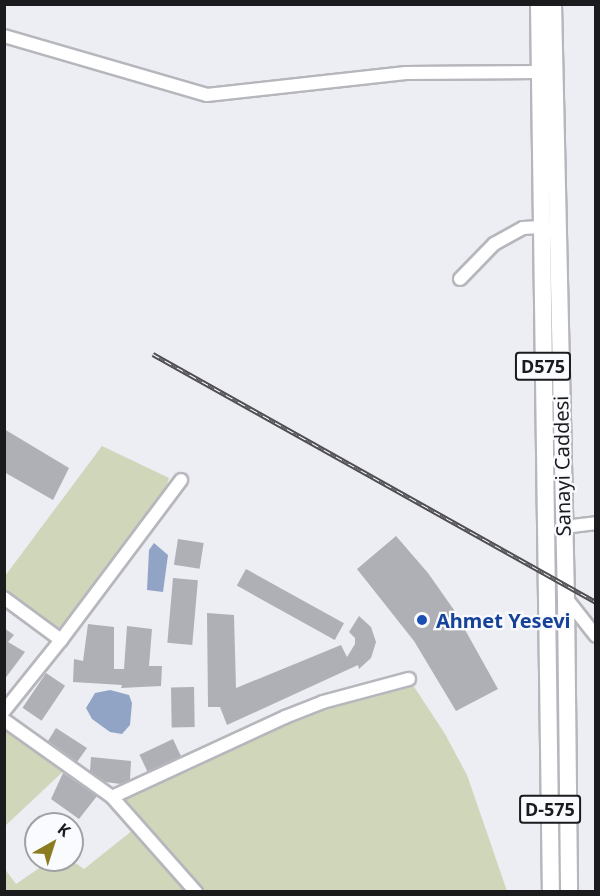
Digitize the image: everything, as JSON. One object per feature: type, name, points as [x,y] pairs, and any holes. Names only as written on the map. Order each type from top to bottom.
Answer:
[{"type":"highway","name":"Sanayi Caddesi","points":[[539,4],[551,891]]},
{"type":"highway","name":"Sanayi Caddesi","points":[[553,4],[566,598],[569,891]]},
{"type":"street","points":[[4,36],[207,95],[406,73],[540,72]]},
{"type":"street","points":[[460,279],[494,244],[523,228],[541,227]]},
{"type":"street","points":[[4,711],[61,640],[182,480]]},
{"type":"street","points":[[564,527],[596,523]]},
{"type":"street","points":[[4,598],[61,640]]},
{"type":"street","points":[[566,598],[596,636]]},
{"type":"street","points":[[112,797],[285,717],[323,702],[409,679]]},
{"type":"street","points":[[4,720],[112,797],[196,891]]},
{"type":"green space","points":[[102,446],[169,478],[166,488],[60,629],[5,589],[5,576]]},
{"type":"green space","points":[[409,679],[445,734],[467,775],[507,891],[204,891],[123,799],[317,705]]},
{"type":"green space","points":[[5,727],[69,766],[5,826]]},
{"type":"green space","points":[[138,826],[184,891],[5,891],[4,868],[16,884],[34,872],[84,872],[84,869]]},
{"type":"water","points":[[154,543],[168,555],[163,592],[147,590],[149,550]]},
{"type":"water","points":[[110,690],[129,695],[132,703],[130,725],[122,734],[110,732],[92,719],[86,708],[95,693]]},
{"type":"building","points":[[4,429],[69,468],[53,500],[4,472]]},
{"type":"building","points":[[396,536],[428,573],[454,610],[498,689],[456,711],[414,641],[357,569]]},
{"type":"building","points":[[178,539],[204,543],[200,569],[174,565]]},
{"type":"building","points":[[246,569],[344,623],[335,640],[237,586]]},
{"type":"building","points":[[173,578],[198,580],[192,645],[167,643]]},
{"type":"building","points":[[207,613],[234,615],[236,688],[341,645],[347,657],[355,644],[355,638],[349,632],[359,616],[371,627],[376,642],[371,658],[359,669],[358,665],[227,725],[220,707],[208,707]]},
{"type":"building","points":[[88,624],[114,627],[114,669],[124,669],[127,626],[152,629],[149,666],[162,666],[161,686],[121,688],[122,685],[73,682],[74,659],[83,661]]},
{"type":"building","points":[[4,628],[14,635],[8,642],[25,652],[4,680]]},
{"type":"building","points":[[46,673],[65,686],[42,721],[23,708]]},
{"type":"building","points":[[171,687],[194,687],[195,727],[172,727]]},
{"type":"building","points":[[56,728],[87,748],[77,762],[48,741]]},
{"type":"building","points":[[173,739],[181,756],[147,772],[139,755]]},
{"type":"building","points":[[91,757],[131,761],[130,780],[121,784],[105,782],[90,771]]},
{"type":"building","points":[[63,773],[97,796],[84,813],[69,812],[51,799]]},
{"type":"railway","points":[[153,354],[596,602]]},
{"type":"place","name":"Ahmet Yesevi","points":[[422,620]]}]
